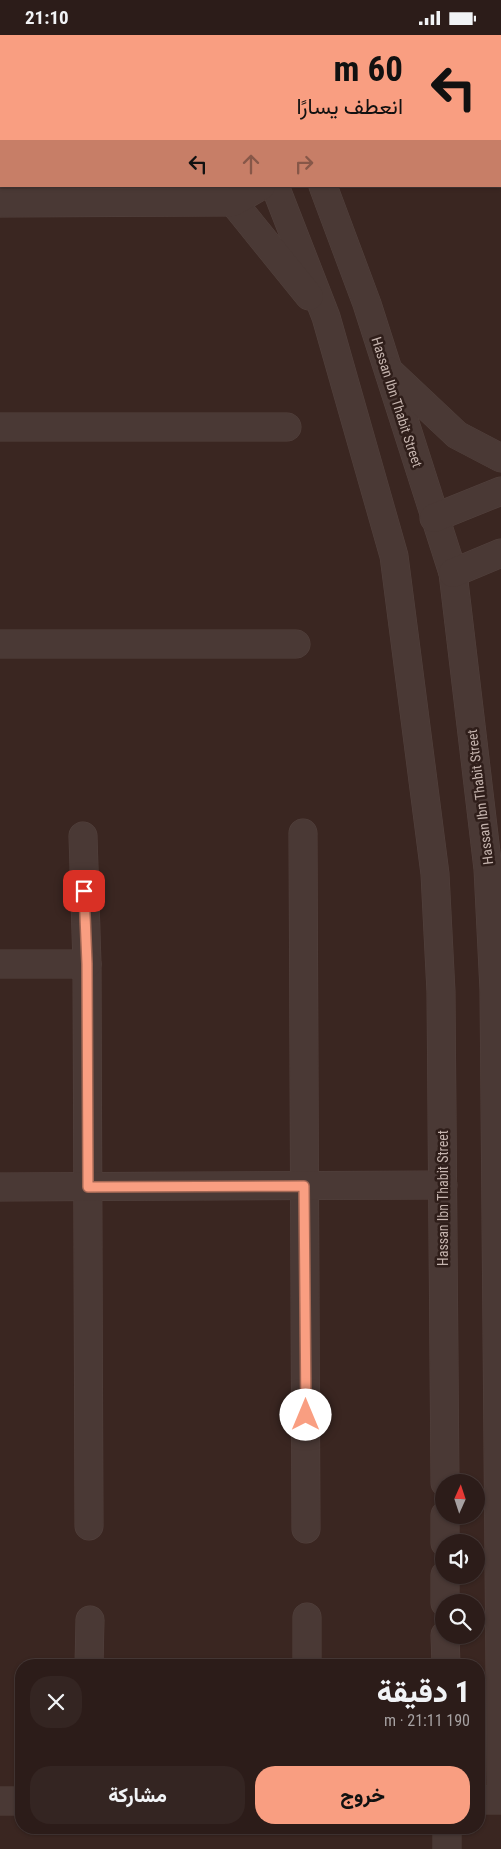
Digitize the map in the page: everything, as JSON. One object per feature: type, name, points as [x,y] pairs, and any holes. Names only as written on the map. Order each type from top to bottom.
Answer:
[{"type":"street","points":[[0,203],[233,202],[259,187]]},
{"type":"street","name":"Hassan Ibn Thabit Street","points":[[275,187],[326,317],[394,556],[435,874],[441,992],[445,1474]]},
{"type":"street","name":"Hassan Ibn Thabit Street","points":[[323,187],[366,305],[453,573],[488,869],[494,990],[501,1789]]},
{"type":"street","points":[[233,202],[326,317]]},
{"type":"street","points":[[386,368],[457,435],[501,458]]},
{"type":"street","points":[[0,427],[287,427]]},
{"type":"street","points":[[434,518],[501,491]]},
{"type":"street","points":[[453,573],[501,553]]},
{"type":"street","points":[[0,644],[296,644]]},
{"type":"street","points":[[303,833],[306,1529]]},
{"type":"street","points":[[82,836],[87,964],[90,1526]]},
{"type":"street","points":[[0,964],[87,964]]},
{"type":"street","points":[[0,1187],[443,1185]]},
{"type":"street","points":[[307,1617],[307,1659]]},
{"type":"street","points":[[89,1659],[90,1620]]},
{"type":"street","points":[[446,1644],[446,1659]]},
{"type":"street","points":[[485,1801],[501,1800]]},
{"type":"street","points":[[0,1801],[15,1801]]},
{"type":"street","points":[[447,1834],[447,1849]]},
{"type":"route","points":[[84,891],[87,964],[88,1187],[304,1186],[306,1415]]}]
